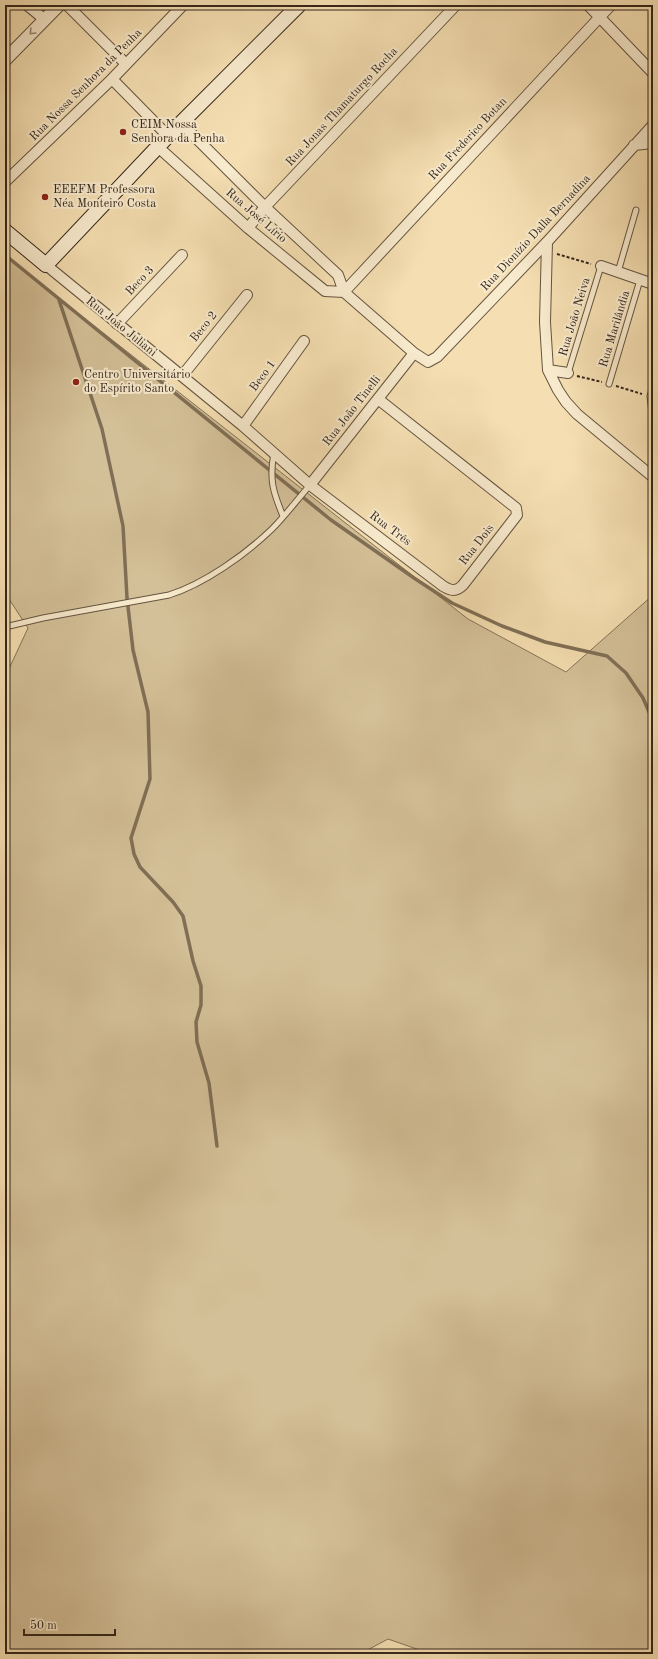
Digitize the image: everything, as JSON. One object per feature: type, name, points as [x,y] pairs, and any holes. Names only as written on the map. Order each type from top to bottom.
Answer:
[{"type":"main road","points":[[46,265],[168,136],[182,124],[299,5]]},
{"type":"main road","name":"Rua João Juliani","points":[[5,231],[46,265]]},
{"type":"street","points":[[27,5],[44,19]]},
{"type":"street","points":[[5,60],[59,5]]},
{"type":"street","points":[[67,5],[126,64]]},
{"type":"street","name":"Rua Nossa Senhora da Penha","points":[[5,182],[112,79],[184,5]]},
{"type":"street","name":"Rua Jonas Thamaturgo Rocha","points":[[248,228],[265,207],[456,5]]},
{"type":"street","points":[[588,5],[653,73]]},
{"type":"street","name":"Rua Frederico Botan","points":[[344,292],[611,5]]},
{"type":"street","points":[[112,79],[168,136]]},
{"type":"street","name":"Rua José Lírio","points":[[182,124],[265,207],[338,275],[344,292],[414,353],[428,362],[437,357]]},
{"type":"street","name":"Rua Dionízio Dalla Bernadina","points":[[437,357],[546,247],[653,125]]},
{"type":"street","points":[[634,145],[653,143]]},
{"type":"street","name":"Rua José Lírio","points":[[158,147],[248,228],[325,291],[344,292]]},
{"type":"street","points":[[546,247],[545,322],[548,370],[558,390],[577,414],[653,477]]},
{"type":"street","name":"Beco 3","points":[[117,324],[182,255]]},
{"type":"street","name":"Rua João Juliani","points":[[46,265],[243,426],[310,485]]},
{"type":"street","points":[[601,266],[653,284]]},
{"type":"street","name":"Beco 2","points":[[182,376],[247,295]]},
{"type":"street","name":"Beco 1","points":[[243,426],[304,342]]},
{"type":"street","name":"Rua João Tinelli","points":[[310,485],[414,353]]},
{"type":"street","points":[[548,370],[568,373]]},
{"type":"street","name":"Rua Dois","points":[[378,399],[516,508],[517,515],[463,585],[456,590]]},
{"type":"street","name":"Rua Três","points":[[310,485],[443,586],[449,590],[456,590]]},
{"type":"lane","points":[[618,273],[636,210]]},
{"type":"lane","name":"Rua João Neiva","points":[[568,373],[601,266]]},
{"type":"lane","name":"Rua Marilândia","points":[[609,384],[640,280]]},
{"type":"lane","points":[[653,386],[650,396],[653,421]]},
{"type":"lane","points":[[274,453],[271,468],[272,484],[283,516]]},
{"type":"lane","points":[[5,627],[185,590],[199,583],[263,537],[310,485]]},
{"type":"path","points":[[546,247],[601,266]]},
{"type":"shaded area","points":[[5,256],[468,619],[566,672],[653,595],[653,1654],[431,1654],[388,1639],[360,1654],[5,1654],[5,674],[7,673],[28,628],[5,593]]},
{"type":"waterway","points":[[5,255],[331,520],[414,578],[452,603],[502,626],[545,642],[607,656],[626,673],[643,698],[653,721]]},
{"type":"waterway","points":[[59,300],[102,429],[123,526],[127,598],[133,650],[148,712],[150,779],[131,838],[134,854],[140,867],[173,902],[183,916],[193,961],[201,986],[201,1005],[196,1022],[197,1042],[209,1083],[217,1146]]},
{"type":"place","name":"CEIM Nossa Senhora da Penha","points":[[123,132]]},
{"type":"place","name":"EEEFM Professora Néa Monteiro Costa","points":[[45,197]]},
{"type":"place","name":"Centro Universitário do Espírito Santo","points":[[76,382]]}]
